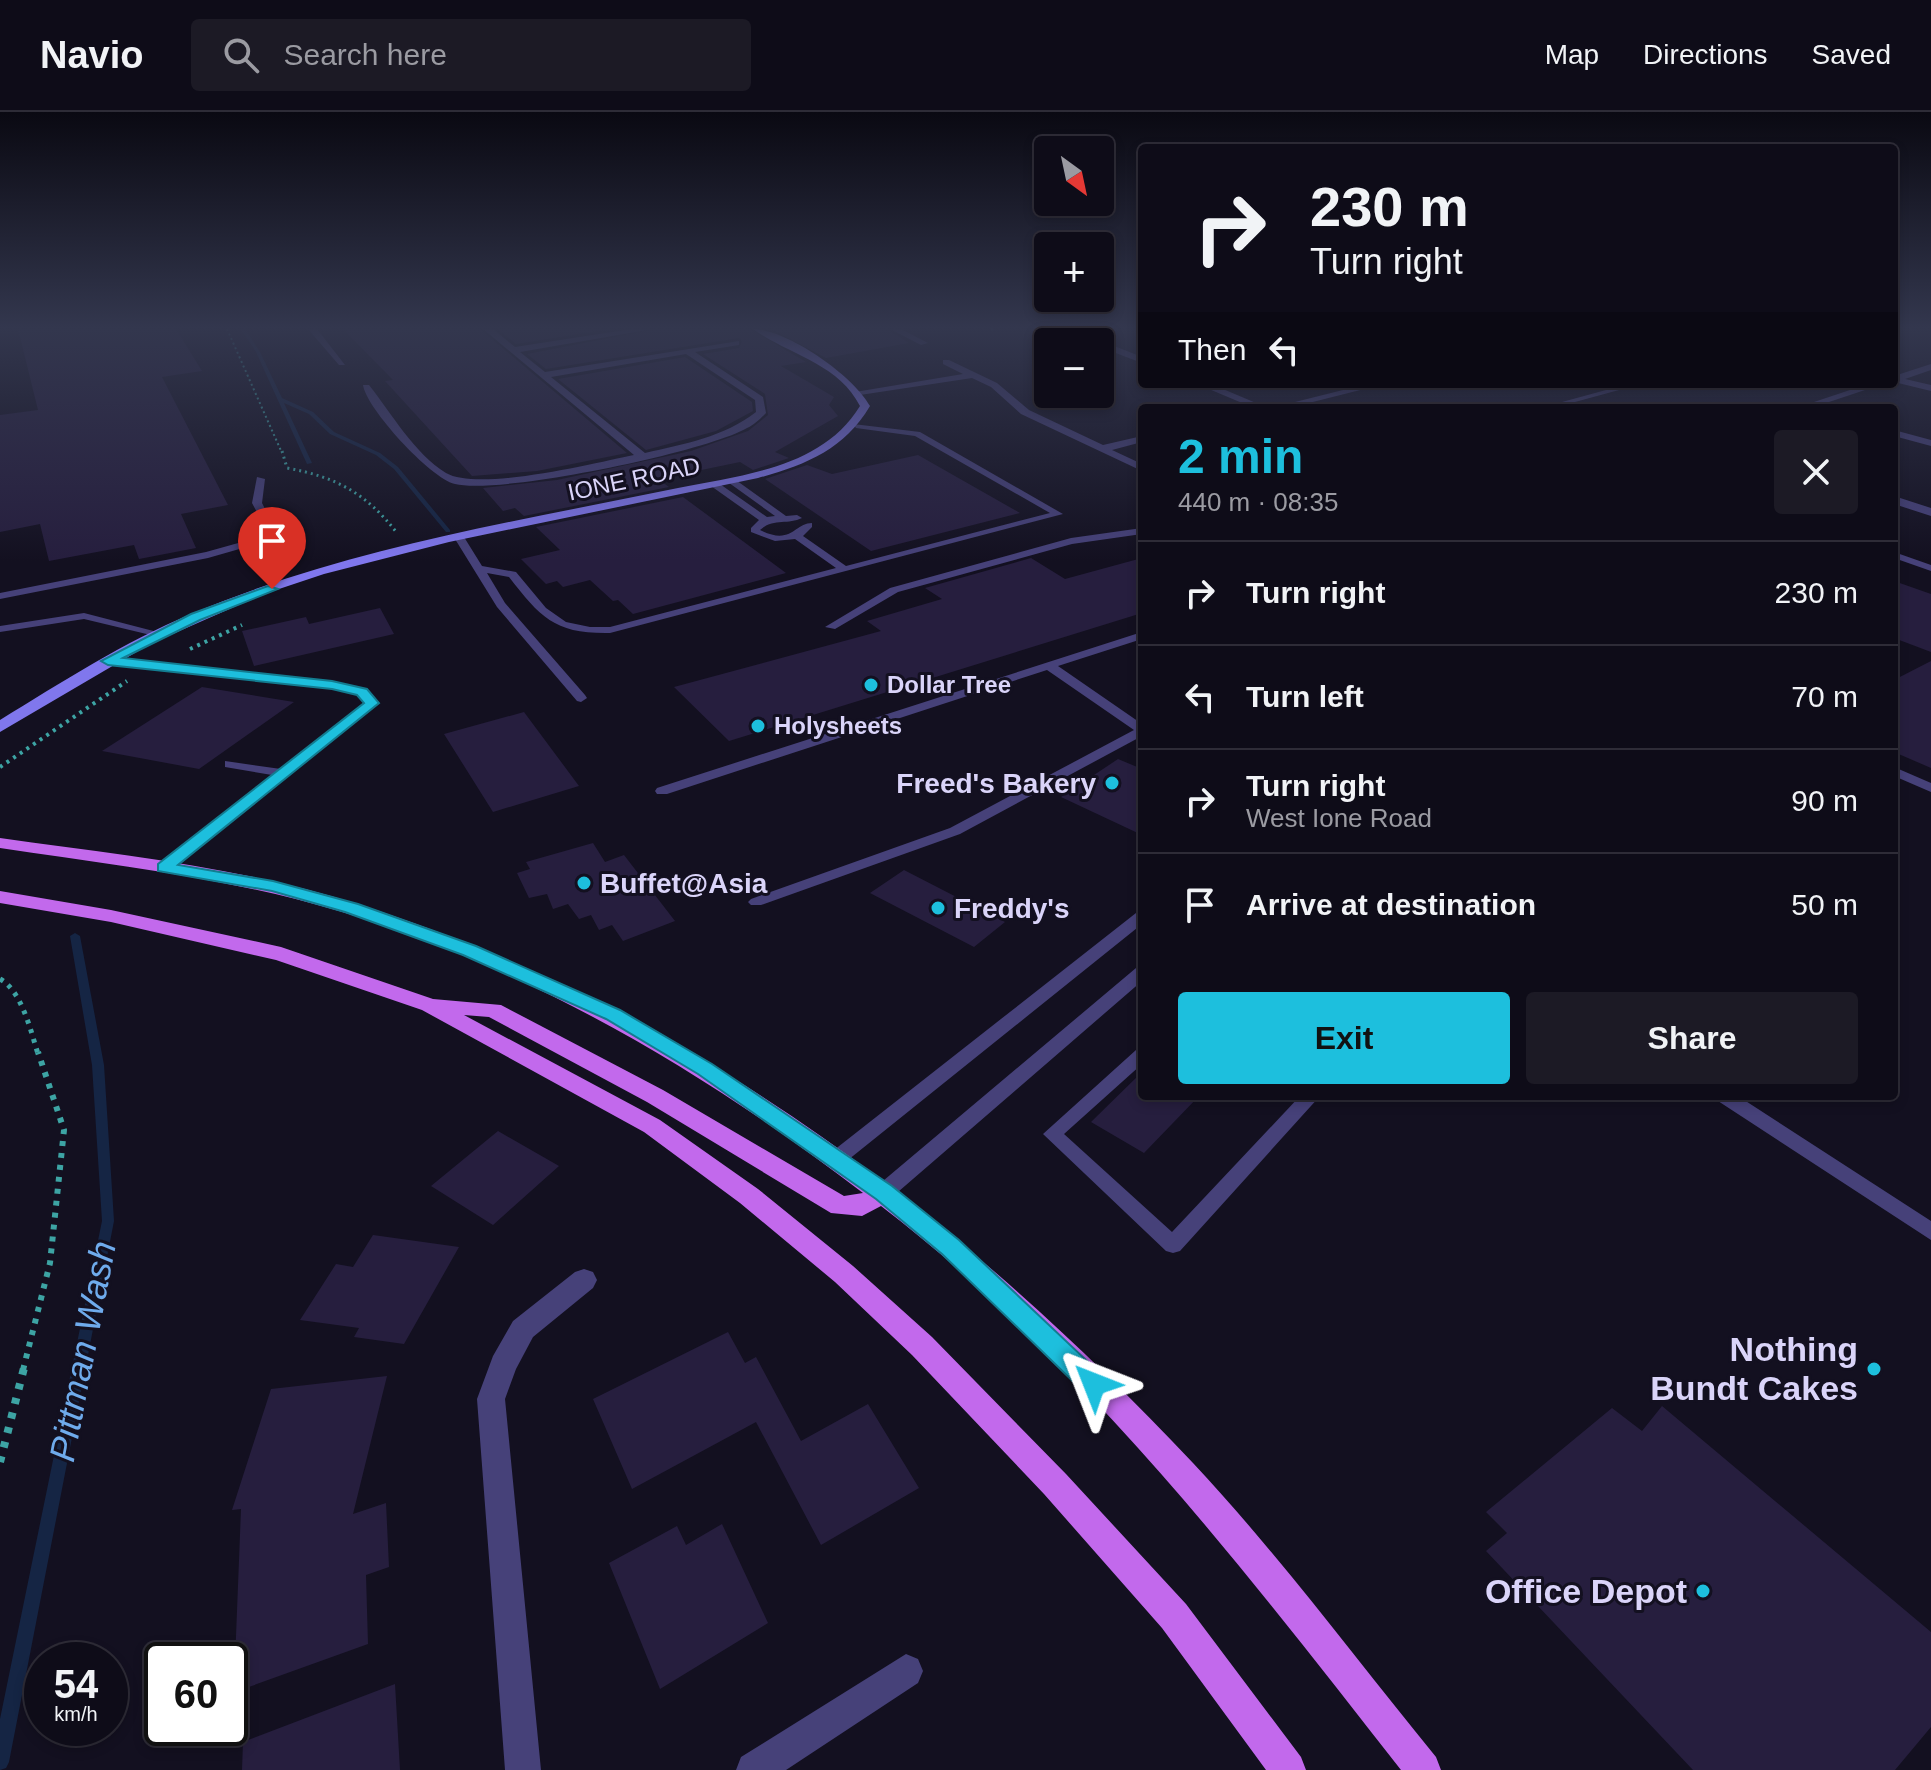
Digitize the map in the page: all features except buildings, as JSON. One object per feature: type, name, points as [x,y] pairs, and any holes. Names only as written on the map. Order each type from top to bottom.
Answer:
[{"type":"main road","points":[[0,843],[273,886],[312,897],[421,932],[484,957],[613,1015],[705,1069],[884,1192],[951,1247],[1057,1347],[1183,1474],[1423,1770]]},
{"type":"main road","points":[[0,897],[111,916],[281,954],[429,1005],[652,1126],[749,1196],[844,1274],[922,1346],[1174,1616],[1288,1770]]},
{"type":"main road","points":[[429,1005],[493,1010],[655,1096],[840,1206],[862,1206],[884,1192]]},
{"type":"street","points":[[382,406],[428,464],[454,480],[500,482],[704,442],[755,421],[761,413],[761,406]]},
{"type":"street","points":[[582,406],[641,455]]},
{"type":"street","points":[[856,426],[865,406]]},
{"type":"street","points":[[1019,406],[1138,466]]},
{"type":"street","name":"IONE ROAD","points":[[0,727],[108,661],[159,634],[243,598],[331,569],[714,484],[792,463],[839,441],[856,426]]},
{"type":"street","points":[[1898,434],[1931,443]]},
{"type":"street","points":[[1101,449],[1138,440]]},
{"type":"street","points":[[1898,501],[1931,512]]},
{"type":"street","points":[[523,1770],[491,1399],[503,1365],[523,1329],[584,1280]]},
{"type":"street","points":[[754,1770],[906,1671]]},
{"type":"lane","points":[[478,569],[510,573],[548,619],[586,631],[629,627],[1058,514],[917,434],[856,426]]},
{"type":"lane","points":[[0,596],[208,555],[253,542],[272,532],[257,503],[260,479]]},
{"type":"lane","points":[[730,480],[782,517]]},
{"type":"lane","points":[[714,484],[765,520]]},
{"type":"lane","points":[[797,518],[765,520],[755,526],[762,536],[797,536],[845,570]]},
{"type":"lane","points":[[797,536],[809,525]]},
{"type":"lane","points":[[831,627],[894,590],[1071,541],[1138,532]]},
{"type":"lane","points":[[460,539],[501,605],[581,698]]},
{"type":"lane","points":[[1898,556],[1931,568]]},
{"type":"lane","points":[[0,629],[84,616],[159,634]]},
{"type":"lane","points":[[662,791],[1138,636]]},
{"type":"lane","points":[[108,661],[332,685],[362,692],[372,703],[164,868]]},
{"type":"lane","points":[[1048,665],[1138,727]]},
{"type":"lane","points":[[756,902],[955,831],[1138,732]]},
{"type":"lane","points":[[230,764],[281,773]]},
{"type":"lane","points":[[1898,773],[1931,788]]},
{"type":"lane","points":[[836,1159],[1138,919]]},
{"type":"lane","points":[[884,1192],[1138,976]]},
{"type":"lane","points":[[1121,992],[1138,988]]},
{"type":"lane","points":[[1138,1058],[1052,1134],[1173,1245],[1307,1100]]},
{"type":"lane","points":[[1730,1100],[1931,1232]]},
{"type":"path","points":[[184,652],[253,620]]},
{"type":"path","points":[[0,767],[122,686],[130,677]]},
{"type":"path","points":[[0,979],[7,983],[27,1020],[64,1130],[50,1263],[0,1462]]},
{"type":"waterway","name":"Pittman Wash","points":[[283,406],[309,463]]},
{"type":"waterway","name":"Pittman Wash","points":[[296,406],[311,413],[332,433],[378,454],[396,468],[448,531]]},
{"type":"waterway","name":"Pittman Wash","points":[[0,1762],[108,1221],[98,1065],[75,936]]},
{"type":"place","name":"Dollar Tree","points":[[871,685]]},
{"type":"place","name":"Holysheets","points":[[758,726]]},
{"type":"place","name":"Freed's Bakery","points":[[1112,783]]},
{"type":"place","name":"Buffet@Asia","points":[[584,883]]},
{"type":"place","name":"Freddy's","points":[[938,908]]},
{"type":"place","name":"Nothing Bundt Cakes","points":[[1874,1369]]},
{"type":"place","name":"Office Depot","points":[[1703,1591]]},
{"type":"route","points":[[272,589],[195,617],[108,661],[332,685],[362,692],[372,703],[164,868],[273,886],[351,908],[470,951],[613,1015],[705,1069],[884,1192],[951,1247],[1094,1384]]}]
